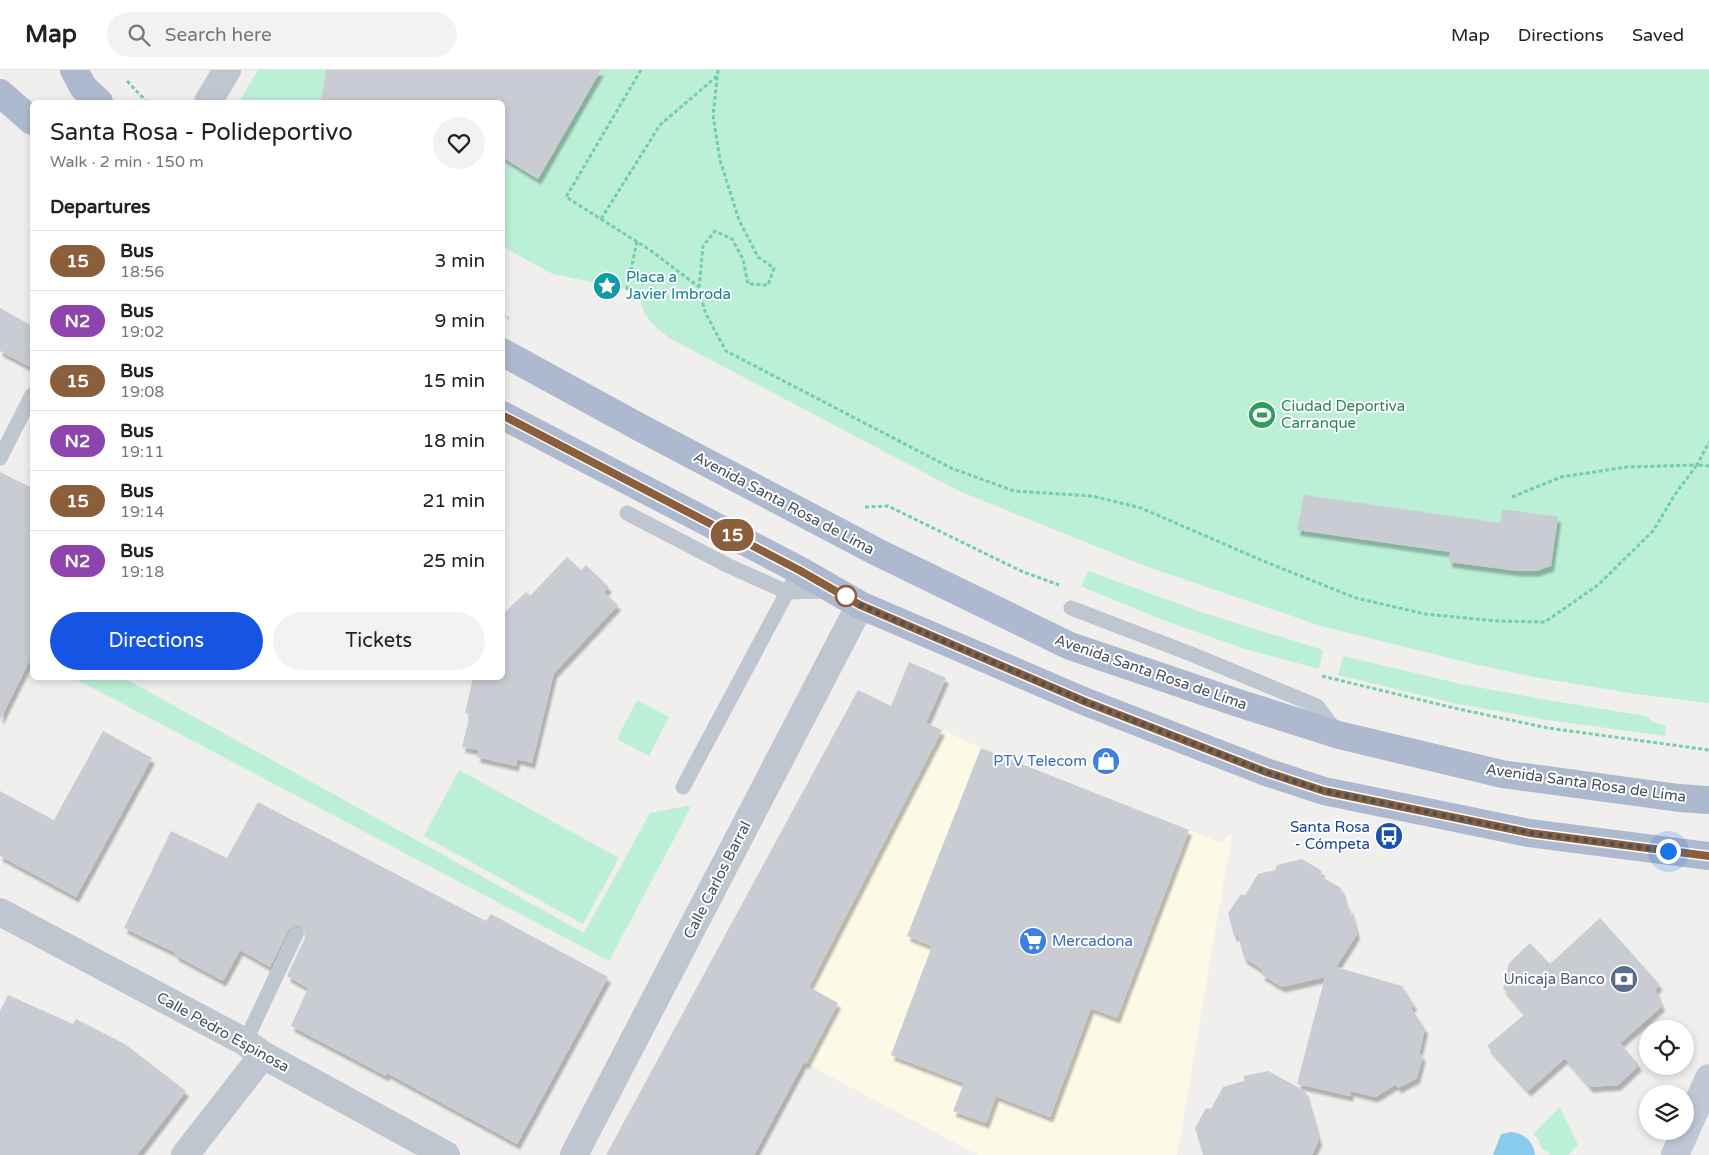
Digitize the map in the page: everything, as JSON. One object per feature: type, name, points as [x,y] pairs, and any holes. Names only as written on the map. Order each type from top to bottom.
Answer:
[{"type":"main road","points":[[74,70],[83,87],[97,100]]},
{"type":"main road","points":[[0,93],[30,119]]},
{"type":"main road","name":"Avenida Santa Rosa de Lima","points":[[505,354],[639,427],[886,556],[1070,646],[1339,735],[1502,774],[1679,798],[1709,800]]},
{"type":"main road","points":[[505,417],[793,581],[837,590],[860,605],[1086,702],[1266,772],[1324,791],[1530,833],[1709,856]]},
{"type":"main road","points":[[1676,1155],[1709,1078]]},
{"type":"street","points":[[209,100],[227,70]]},
{"type":"street","name":"Calle Carlos Barral","points":[[574,1155],[860,605]]},
{"type":"street","name":"Calle Pedro Espinosa","points":[[1,915],[254,1048],[446,1155]]},
{"type":"street","points":[[185,1155],[254,1048]]},
{"type":"lane","points":[[0,458],[30,400]]},
{"type":"lane","points":[[627,513],[729,566],[793,581],[682,786]]},
{"type":"lane","points":[[1071,608],[1191,654],[1317,706],[1339,735]]},
{"type":"lane","points":[[254,1048],[296,934]]},
{"type":"path","points":[[641,70],[566,197],[637,240],[699,288]]},
{"type":"path","points":[[718,70],[713,115],[720,160],[739,220],[758,257],[774,268],[768,285],[748,284],[742,259],[732,239],[715,231],[703,246],[699,288],[705,312],[726,351],[951,468],[1014,491],[1092,496],[1141,508],[1268,563],[1356,598],[1425,614],[1497,621],[1545,622],[1598,585],[1652,531],[1676,493],[1697,465],[1709,442]]},
{"type":"path","points":[[123,76],[145,100]]},
{"type":"path","points":[[601,219],[660,125],[718,76]]},
{"type":"path","points":[[627,290],[637,240]]},
{"type":"path","points":[[505,316],[511,319]]},
{"type":"path","points":[[1512,497],[1561,477],[1627,467],[1709,466]]},
{"type":"path","points":[[861,507],[888,506],[1021,571],[1068,589]]},
{"type":"path","points":[[1320,675],[1454,708],[1548,728],[1709,750]]},
{"type":"shaded area","points":[[942,730],[981,748],[1222,843],[1226,837],[1232,834],[1177,1155],[978,1155],[777,1048]]},
{"type":"green space","name":"Ciudad Deportiva Carranque","points":[[258,70],[1709,70],[1709,703],[1636,694],[1539,678],[1321,626],[1145,566],[959,491],[671,339],[649,320],[640,301],[639,292],[553,274],[505,248],[505,100],[240,100]]},
{"type":"green space","points":[[1088,571],[1204,613],[1323,650],[1319,669],[1242,648],[1160,619],[1081,586]]},
{"type":"green space","points":[[1343,656],[1461,684],[1646,716],[1655,723],[1666,726],[1665,736],[1548,720],[1453,703],[1338,675]]},
{"type":"green space","points":[[78,680],[128,680],[584,933],[650,813],[692,805],[609,961]]},
{"type":"green space","points":[[637,700],[669,717],[649,756],[617,739]]},
{"type":"green space","points":[[459,770],[619,858],[583,924],[424,836]]},
{"type":"green space","points":[[1560,1107],[1578,1145],[1568,1155],[1550,1155],[1542,1149],[1538,1138],[1533,1134]]},
{"type":"water","points":[[1511,1132],[1520,1134],[1528,1139],[1535,1155],[1493,1155],[1501,1134]]},
{"type":"building","points":[[326,70],[601,70],[538,179],[505,159],[505,100],[321,100]]},
{"type":"building","points":[[0,308],[30,325],[30,367],[0,351]]},
{"type":"building","points":[[0,472],[30,487],[30,660],[0,720]]},
{"type":"building","points":[[1304,495],[1500,523],[1502,509],[1558,517],[1551,566],[1536,571],[1518,571],[1449,562],[1450,552],[1297,530]]},
{"type":"building","points":[[567,557],[581,570],[586,565],[609,587],[604,592],[618,605],[554,673],[532,763],[517,759],[516,766],[477,757],[479,750],[462,747],[470,714],[465,713],[473,680],[505,680],[505,612],[526,592],[530,596]]},
{"type":"building","points":[[909,662],[946,678],[926,723],[942,730],[809,987],[838,1003],[754,1155],[606,1155],[858,690],[891,706]]},
{"type":"building","points":[[103,731],[152,758],[76,897],[0,856],[0,791],[54,820]]},
{"type":"building","name":"Mercadona","points":[[981,748],[1189,830],[1117,1018],[1091,1008],[1050,1117],[996,1096],[986,1123],[953,1111],[964,1083],[891,1055],[932,946],[907,936]]},
{"type":"building","points":[[258,802],[486,921],[491,914],[608,977],[517,1144],[387,1073],[386,1076],[291,1026],[308,988],[287,976],[305,938],[305,933],[300,926],[295,925],[288,930],[270,967],[240,950],[223,981],[175,955],[176,953],[124,928],[171,831],[227,858]]},
{"type":"building","points":[[1302,859],[1322,871],[1320,876],[1341,888],[1346,907],[1350,909],[1357,934],[1336,967],[1402,986],[1414,1005],[1411,1008],[1425,1029],[1419,1054],[1423,1055],[1417,1078],[1398,1088],[1396,1084],[1375,1097],[1351,1091],[1350,1096],[1297,1084],[1325,977],[1282,987],[1262,975],[1263,970],[1244,958],[1238,935],[1234,936],[1228,913],[1241,894],[1245,895],[1258,874],[1275,870],[1277,865]]},
{"type":"building","points":[[1600,918],[1660,985],[1655,989],[1662,1006],[1646,1020],[1639,1020],[1639,1026],[1620,1043],[1639,1065],[1618,1085],[1590,1087],[1565,1058],[1528,1091],[1487,1046],[1525,1014],[1503,988],[1509,963],[1530,943],[1550,964]]},
{"type":"building","points":[[8,995],[73,1024],[76,1019],[125,1044],[186,1091],[137,1155],[0,1155],[0,1011]]},
{"type":"building","points":[[1268,1071],[1305,1091],[1319,1140],[1312,1155],[1203,1155],[1195,1128],[1206,1108],[1211,1109],[1223,1087],[1244,1081],[1244,1076]]},
{"type":"bus line","name":"15","points":[[505,417],[837,590],[860,605],[1086,702],[1266,772],[1324,791],[1530,833],[1709,856]]},
{"type":"place","name":"Placa a Javier Imbroda","points":[[607,286]]},
{"type":"place","name":"Ciudad Deportiva Carranque","points":[[1262,415]]},
{"type":"place","name":"PTV Telecom","points":[[1106,761]]},
{"type":"place","name":"Santa Rosa - Cómpeta","points":[[1389,836]]},
{"type":"place","name":"Mercadona","points":[[1033,941]]},
{"type":"place","name":"Unicaja Banco","points":[[1624,979]]},
{"type":"route","points":[[846,596],[860,605],[1086,702],[1266,772],[1324,791],[1530,833],[1668,851]]}]
